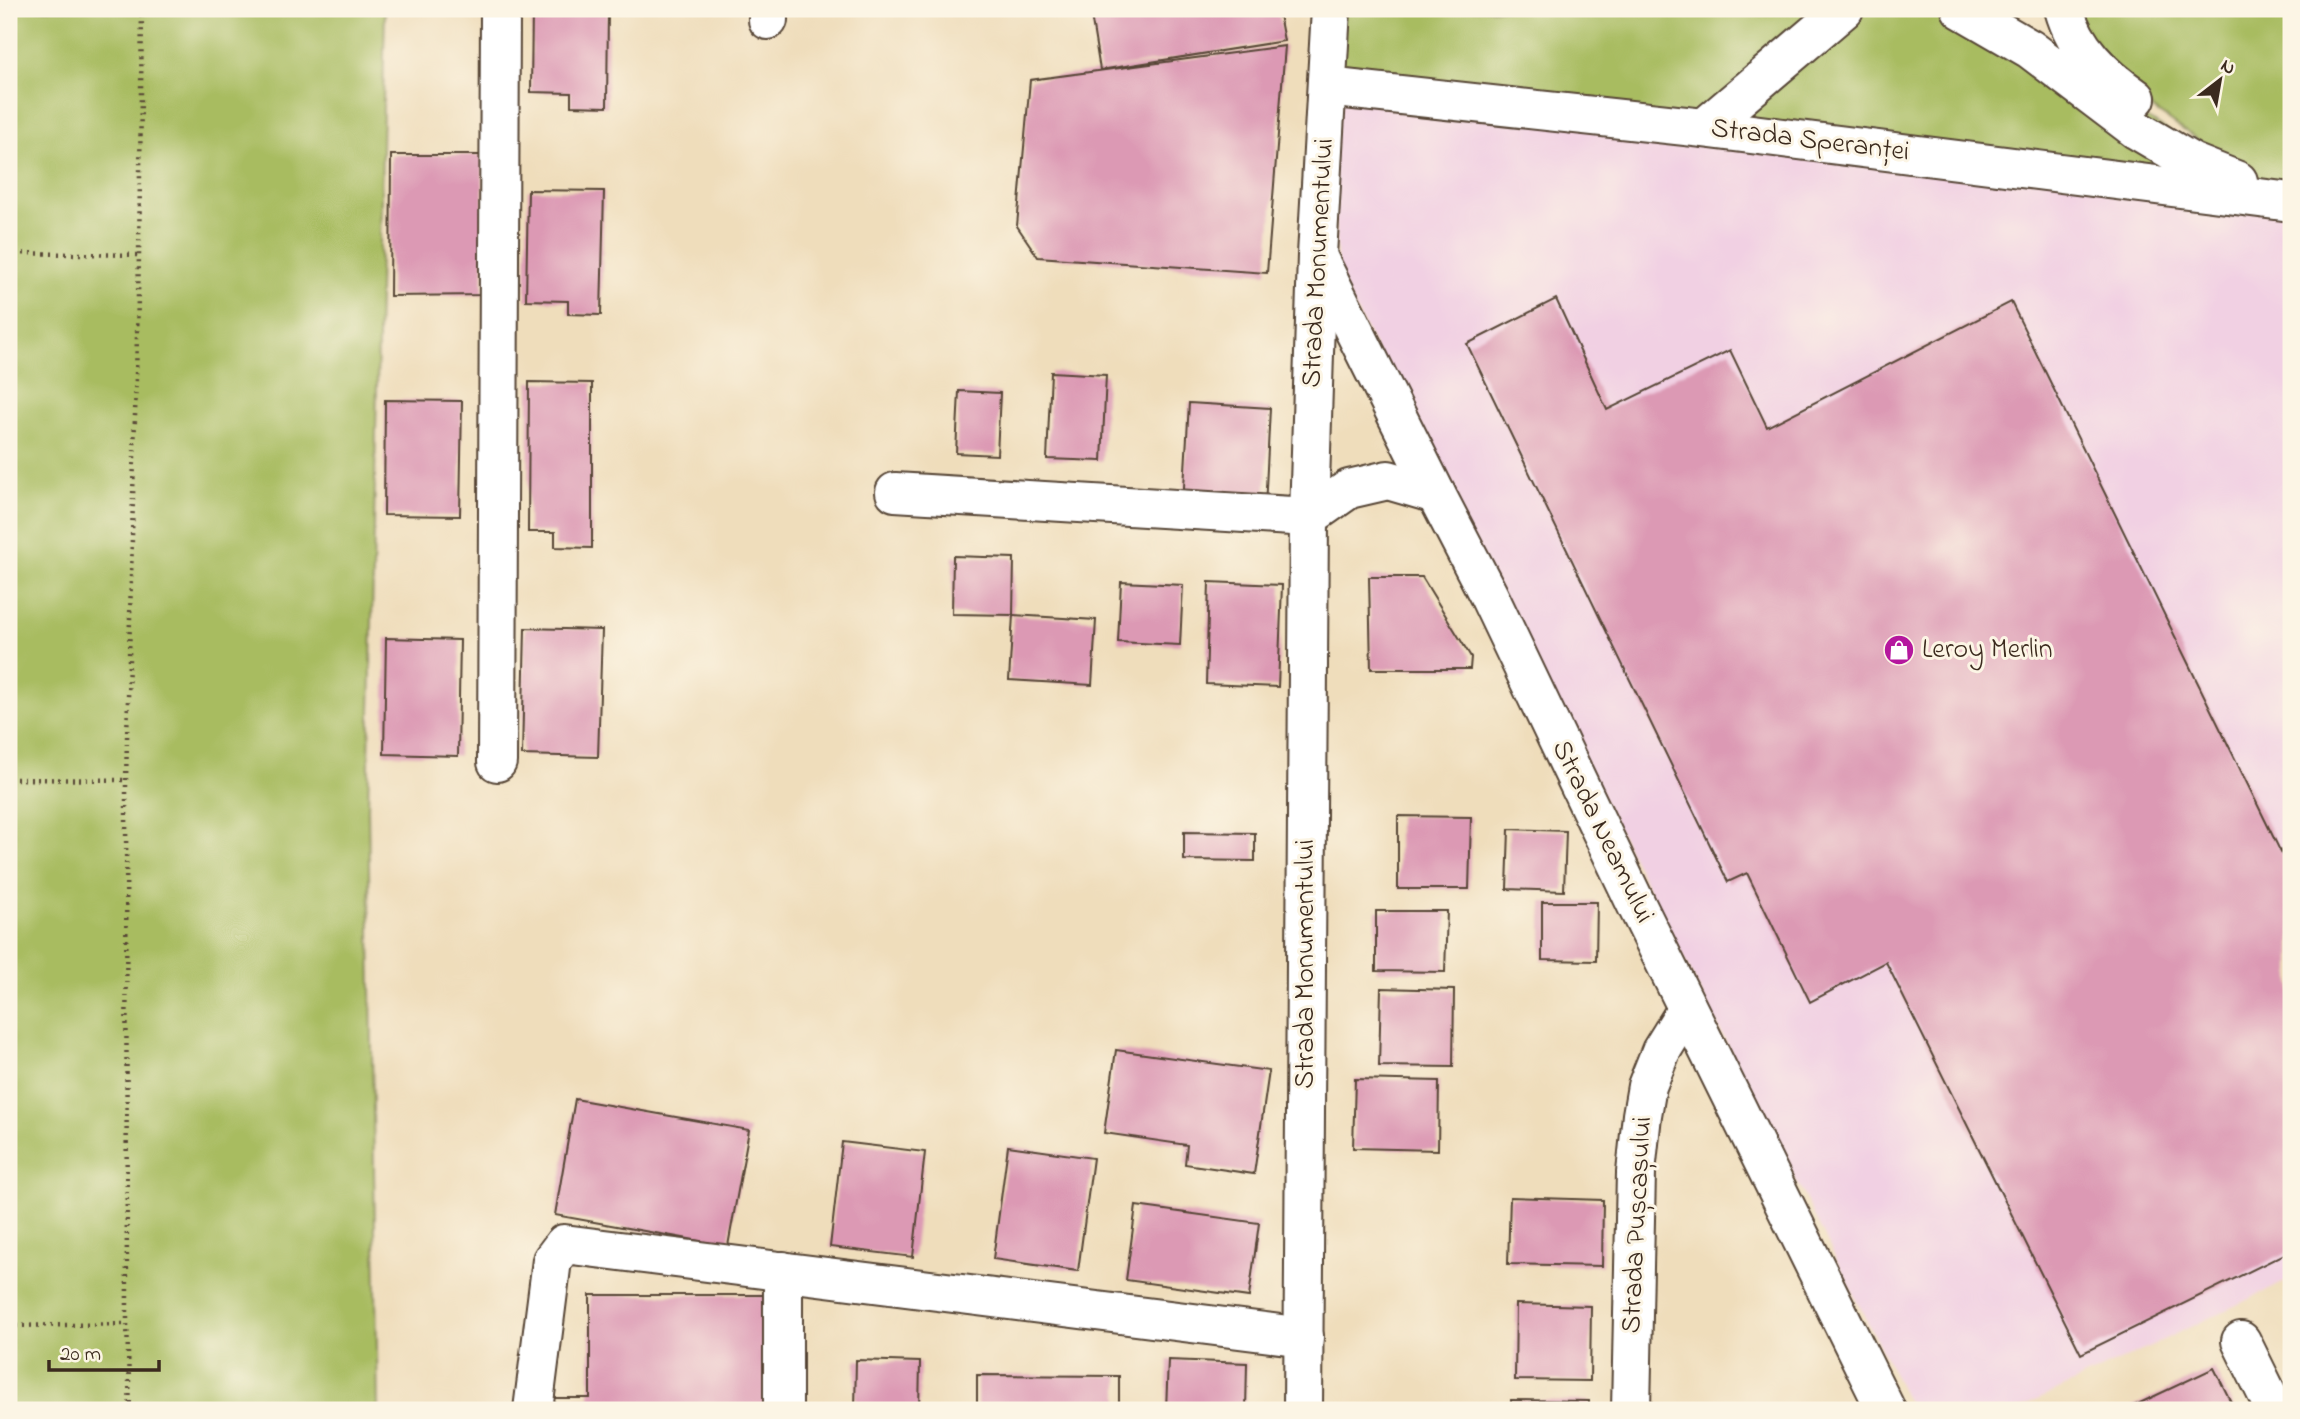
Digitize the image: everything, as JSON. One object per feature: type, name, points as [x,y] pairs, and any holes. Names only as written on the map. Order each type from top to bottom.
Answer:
[{"type":"street","points":[[497,762],[500,9]]},
{"type":"street","name":"Strada Monumentului","points":[[1303,1410],[1309,517],[1317,255],[1331,9]]},
{"type":"street","points":[[1704,128],[1844,9]]},
{"type":"street","points":[[1961,9],[2030,50],[2137,130],[2193,163],[2290,203]]},
{"type":"street","points":[[2064,9],[2077,41],[2093,63],[2118,85],[2290,203]]},
{"type":"street","name":"Strada Speranței","points":[[1327,87],[1704,128],[2290,203]]},
{"type":"street","name":"Strada Neamului","points":[[1317,255],[1488,594],[1687,1009],[1886,1410]]},
{"type":"street","points":[[895,492],[1309,517],[1349,489],[1388,480],[1436,494]]},
{"type":"street","name":"Strada Pușcașului","points":[[1631,1410],[1636,1172],[1642,1115],[1647,1086],[1661,1051],[1687,1009]]},
{"type":"street","points":[[533,1410],[552,1260],[564,1244],[1304,1337]]},
{"type":"street","points":[[783,1271],[783,1410]]},
{"type":"street","points":[[2241,1341],[2275,1410]]},
{"type":"path","points":[[130,1410],[127,1324],[126,780],[139,255],[142,9]]},
{"type":"path","points":[[9,253],[139,255]]},
{"type":"path","points":[[9,779],[126,780]]},
{"type":"path","points":[[9,1326],[127,1324]]},
{"type":"shaded area","points":[[1327,87],[2291,205],[2291,1279],[2016,1410],[1912,1410],[1338,274]]},
{"type":"green space","points":[[9,9],[385,9],[368,809],[378,1410],[9,1410]]},
{"type":"green space","points":[[1331,9],[1961,9],[2284,199],[2118,85],[2064,9],[2291,9],[2291,202],[1327,87]]},
{"type":"building","points":[[532,9],[608,9],[607,107],[571,106],[571,93],[531,92]]},
{"type":"building","points":[[1090,9],[1278,9],[1284,41],[1100,70]]},
{"type":"building","points":[[1285,46],[1267,273],[1038,257],[1017,226],[1030,80]]},
{"type":"building","points":[[391,155],[483,155],[483,295],[390,296]]},
{"type":"building","points":[[528,190],[604,191],[601,315],[568,314],[568,301],[526,300]]},
{"type":"building","name":"Leroy Merlin","points":[[1556,299],[1607,410],[1730,350],[1767,427],[2011,302],[2291,873],[2291,1251],[2081,1354],[1886,962],[1810,1002],[1747,873],[1728,882],[1467,344]]},
{"type":"building","points":[[1051,372],[1106,375],[1102,461],[1047,459]]},
{"type":"building","points":[[529,382],[592,383],[592,548],[555,547],[555,532],[528,532]]},
{"type":"building","points":[[959,391],[1000,393],[997,455],[956,453]]},
{"type":"building","points":[[385,400],[462,401],[460,516],[384,515]]},
{"type":"building","points":[[1189,403],[1270,408],[1265,508],[1183,504]]},
{"type":"building","points":[[953,556],[1014,558],[1013,615],[952,614]]},
{"type":"building","points":[[1369,577],[1422,577],[1471,657],[1470,669],[1371,669]]},
{"type":"building","points":[[1121,582],[1183,585],[1180,645],[1118,642]]},
{"type":"building","points":[[1209,582],[1282,585],[1278,687],[1206,684]]},
{"type":"building","points":[[1013,615],[1096,620],[1092,685],[1009,680]]},
{"type":"building","points":[[525,628],[602,630],[598,757],[522,755]]},
{"type":"building","points":[[386,638],[460,640],[458,756],[384,754]]},
{"type":"building","points":[[1398,816],[1471,817],[1469,889],[1398,889]]},
{"type":"building","points":[[1509,829],[1566,831],[1564,891],[1507,889]]},
{"type":"building","points":[[1184,832],[1255,833],[1255,861],[1184,860]]},
{"type":"building","points":[[1542,902],[1597,902],[1596,961],[1542,960]]},
{"type":"building","points":[[1376,911],[1447,911],[1445,972],[1376,971]]},
{"type":"building","points":[[1381,988],[1454,990],[1453,1067],[1379,1066]]},
{"type":"building","points":[[1116,1050],[1269,1071],[1254,1174],[1185,1164],[1187,1145],[1104,1133]]},
{"type":"building","points":[[1355,1079],[1439,1081],[1438,1150],[1353,1148]]},
{"type":"building","points":[[575,1099],[749,1130],[728,1246],[555,1215]]},
{"type":"building","points":[[842,1142],[925,1152],[913,1257],[830,1247]]},
{"type":"building","points":[[1008,1146],[1093,1158],[1078,1271],[993,1259]]},
{"type":"building","points":[[1510,1197],[1603,1200],[1602,1266],[1508,1264]]},
{"type":"building","points":[[1136,1206],[1259,1223],[1249,1297],[1126,1280]]},
{"type":"building","points":[[590,1295],[772,1295],[772,1410],[546,1410],[546,1398],[590,1398]]},
{"type":"building","points":[[1516,1304],[1591,1306],[1590,1381],[1515,1380]]},
{"type":"building","points":[[856,1360],[920,1362],[919,1410],[855,1410]]},
{"type":"building","points":[[1168,1360],[1247,1363],[1246,1410],[1166,1410]]},
{"type":"building","points":[[2214,1368],[2235,1410],[2125,1410]]},
{"type":"building","points":[[977,1375],[1119,1376],[1119,1410],[977,1410]]},
{"type":"building","points":[[1511,1400],[1589,1401],[1589,1410],[1511,1410]]},
{"type":"place","name":"Leroy Merlin","points":[[1899,650]]}]
